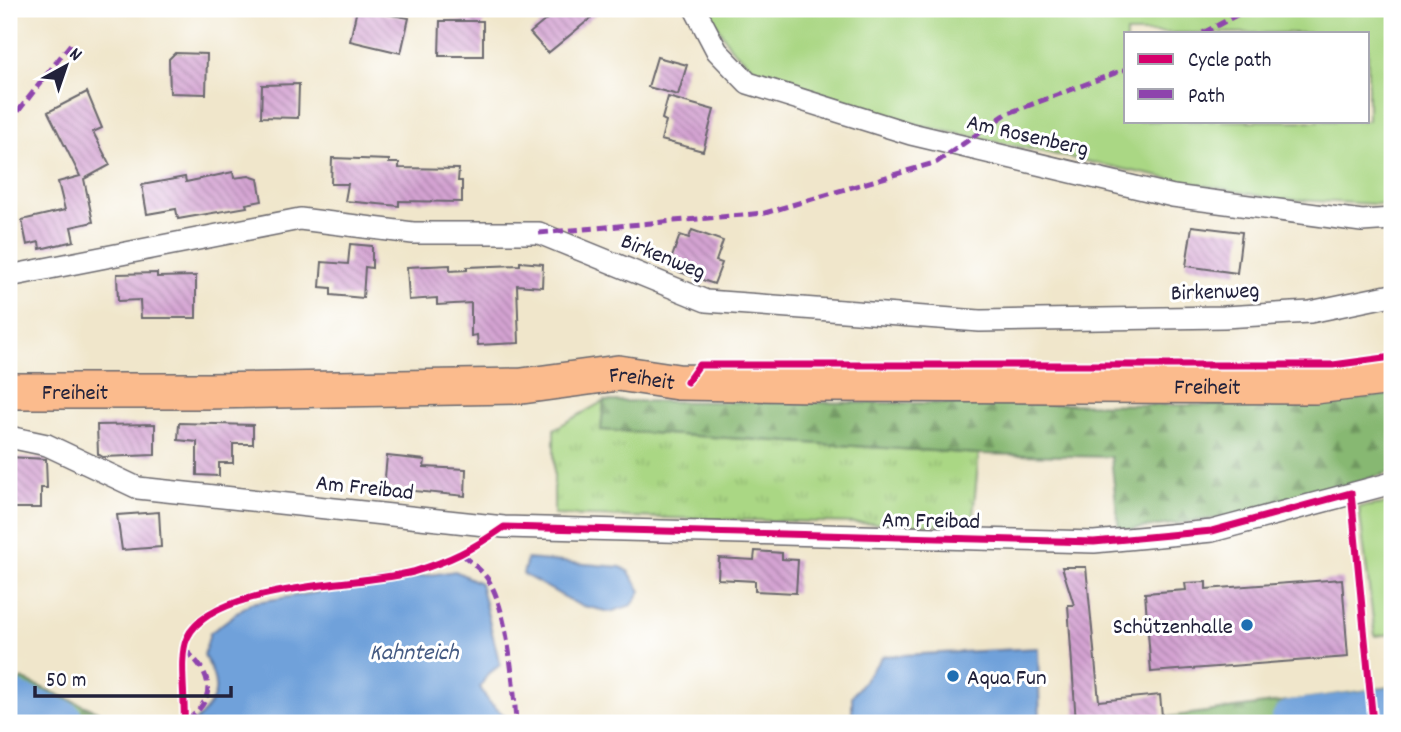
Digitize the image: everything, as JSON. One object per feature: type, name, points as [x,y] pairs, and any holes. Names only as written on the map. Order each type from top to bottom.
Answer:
[{"type":"main road","name":"Freiheit","points":[[9,391],[522,386],[618,373],[678,382],[801,384],[1315,386],[1392,377]]},
{"type":"street","name":"Am Rosenberg","points":[[695,9],[717,51],[748,83],[911,134],[1173,196],[1362,221],[1392,219]]},
{"type":"street","name":"Birkenweg","points":[[9,276],[300,219],[413,233],[539,233],[706,301],[980,321],[1310,312],[1392,295]]},
{"type":"street","name":"Am Freibad","points":[[9,437],[47,445],[138,488],[504,527],[1094,542],[1212,531],[1392,483]]},
{"type":"green space","points":[[707,9],[1392,9],[1392,205],[1277,199],[1165,178],[870,115],[759,73],[731,48]]},
{"type":"green space","points":[[1392,394],[1392,472],[1236,516],[1119,531],[1111,457],[979,454],[601,430],[604,401],[1310,406]]},
{"type":"green space","points":[[604,401],[601,430],[979,454],[972,526],[554,515],[554,429]]},
{"type":"green space","points":[[1392,503],[1392,634],[1375,636],[1359,507]]},
{"type":"green space","points":[[21,679],[125,723],[9,723],[9,710]]},
{"type":"green space","points":[[1392,687],[1392,723],[1124,723]]},
{"type":"water","points":[[527,559],[621,567],[629,572],[641,591],[632,605],[610,612],[579,605],[523,574]]},
{"type":"water","name":"Kahnteich","points":[[455,571],[480,583],[500,665],[487,675],[480,687],[488,701],[506,717],[506,723],[193,723],[208,707],[215,692],[213,675],[204,655],[210,633],[250,603]]},
{"type":"water","name":"Aqua Fun","points":[[1038,648],[1040,723],[852,723],[852,696],[883,656]]},
{"type":"building","points":[[357,9],[409,18],[401,53],[350,41]]},
{"type":"building","points":[[559,9],[602,9],[548,53],[530,33]]},
{"type":"building","points":[[440,21],[483,21],[483,56],[439,56]]},
{"type":"building","points":[[175,53],[207,54],[206,94],[170,93],[169,59]]},
{"type":"building","points":[[657,57],[687,65],[678,95],[648,87]]},
{"type":"building","points":[[299,84],[298,118],[261,117],[262,85]]},
{"type":"building","points":[[87,92],[102,128],[93,132],[110,165],[84,179],[93,222],[71,227],[74,241],[40,249],[39,242],[27,245],[22,220],[65,210],[58,182],[80,176],[48,112]]},
{"type":"building","points":[[668,97],[714,110],[703,151],[661,140],[666,121],[662,119]]},
{"type":"building","points":[[332,158],[389,160],[389,163],[399,163],[399,168],[459,169],[462,202],[399,201],[399,206],[345,201],[348,184],[331,184]]},
{"type":"building","points":[[233,172],[234,178],[249,176],[258,179],[262,201],[246,204],[247,207],[178,219],[176,209],[147,214],[142,185],[185,177],[186,182]]},
{"type":"building","points":[[1192,226],[1242,232],[1237,273],[1186,266]]},
{"type":"building","points":[[692,230],[723,241],[716,261],[722,263],[714,284],[668,268],[680,235],[689,238]]},
{"type":"building","points":[[350,244],[372,246],[372,268],[365,267],[363,298],[331,295],[331,288],[320,287],[322,262],[348,264]]},
{"type":"building","points":[[520,262],[543,264],[542,287],[517,285],[519,343],[478,345],[477,335],[471,336],[471,303],[437,305],[437,298],[409,300],[407,267],[450,265],[450,271],[467,270],[467,267],[520,265]]},
{"type":"building","points":[[157,273],[157,277],[196,276],[196,318],[141,318],[140,300],[118,301],[117,274]]},
{"type":"building","points":[[179,423],[253,425],[253,444],[233,444],[233,463],[219,463],[219,476],[197,475],[197,442],[178,440]]},
{"type":"building","points":[[155,424],[155,455],[103,457],[98,454],[97,425]]},
{"type":"building","points":[[387,456],[425,460],[424,467],[466,469],[465,496],[384,488]]},
{"type":"building","points":[[9,457],[46,459],[47,488],[41,488],[41,508],[9,508]]},
{"type":"building","points":[[159,512],[161,547],[122,550],[117,515]]},
{"type":"building","points":[[755,551],[782,553],[782,559],[798,560],[796,593],[755,591],[755,581],[718,579],[719,558],[754,560]]},
{"type":"building","points":[[1062,567],[1086,567],[1099,701],[1160,695],[1162,716],[1076,723],[1068,605],[1074,605]]},
{"type":"building","name":"Schützenhalle","points":[[1342,579],[1348,657],[1151,672],[1145,593],[1186,590],[1185,583],[1206,582],[1206,589]]},
{"type":"waterway","points":[[9,703],[61,723]]},
{"type":"waterway","points":[[1294,723],[1392,711]]},
{"type":"marked path","points":[[1205,32],[1248,9]]},
{"type":"marked path","points":[[9,123],[73,41]]},
{"type":"marked path","points":[[539,233],[765,213],[937,162],[1006,114],[1124,70]]},
{"type":"marked path","points":[[463,555],[487,578],[500,608],[509,648],[516,723]]},
{"type":"marked path","points":[[185,650],[202,669],[208,687],[203,705],[185,722]]},
{"type":"cycle path","points":[[687,382],[699,365],[1333,365],[1392,357]]},
{"type":"cycle path","points":[[184,723],[184,646],[202,620],[226,606],[256,597],[413,572],[461,554],[504,527],[1094,542],[1212,531],[1351,493],[1373,723]]},
{"type":"place","name":"Schützenhalle","points":[[1247,625]]},
{"type":"place","name":"Aqua Fun","points":[[953,676]]}]
